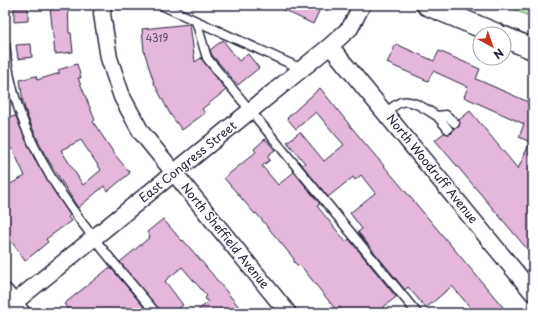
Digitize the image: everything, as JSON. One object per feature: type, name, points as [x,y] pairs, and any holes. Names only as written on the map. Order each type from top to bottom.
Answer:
[{"type":"street","name":"North Sheffield Avenue","points":[[102,5],[108,58],[122,97],[141,132],[288,313]]},
{"type":"street","name":"East Congress Street","points":[[11,305],[330,46],[350,28],[362,5]]},
{"type":"street","points":[[427,5],[478,26]]},
{"type":"street","points":[[512,40],[533,49]]},
{"type":"street","name":"North Woodruff Avenue","points":[[330,46],[533,293]]},
{"type":"lane","points":[[161,5],[302,69]]},
{"type":"lane","points":[[196,21],[207,58],[417,313]]},
{"type":"lane","points":[[5,43],[6,59],[15,100],[26,131],[59,192],[94,238],[156,313]]},
{"type":"lane","points":[[385,113],[400,102],[416,104],[437,116],[448,129]]},
{"type":"lane","points":[[437,116],[446,115],[455,123]]},
{"type":"green space","points":[[504,5],[533,5],[533,18]]},
{"type":"building","points":[[273,5],[322,5],[313,24]]},
{"type":"building","points":[[68,6],[69,33],[71,33],[73,52],[55,54],[50,7]]},
{"type":"building","points":[[14,8],[28,8],[28,21],[14,22]]},
{"type":"building","points":[[190,24],[195,62],[201,58],[226,90],[202,109],[205,113],[182,130],[170,114],[154,83],[144,51],[142,29]]},
{"type":"building","points":[[223,40],[239,61],[248,54],[259,68],[238,85],[212,55],[210,50]]},
{"type":"building","points":[[31,44],[32,57],[18,59],[16,45]]},
{"type":"building","points":[[396,44],[434,61],[439,51],[480,69],[476,79],[533,104],[533,256],[435,140],[444,133],[452,133],[453,128],[459,126],[459,120],[470,111],[518,169],[530,142],[519,137],[524,124],[464,97],[468,87],[433,71],[428,81],[387,63]]},
{"type":"building","points":[[77,64],[81,78],[78,78],[95,120],[93,122],[116,156],[130,173],[108,191],[104,186],[78,208],[44,153],[28,118],[23,102],[20,80],[36,76],[37,80],[60,73],[58,70]],"holes":[[[81,140],[101,170],[83,185],[61,150]]]},
{"type":"building","points":[[320,88],[508,313],[475,313],[452,286],[426,308],[408,287],[405,290],[358,232],[362,229],[350,213],[375,193],[361,175],[355,180],[353,177],[328,197],[302,165],[305,163],[287,142],[300,132],[324,161],[344,145],[316,112],[296,129],[287,118]]},
{"type":"building","points":[[16,116],[34,158],[70,215],[68,217],[71,221],[46,239],[48,242],[25,261],[5,232],[5,187],[25,176],[12,148],[9,149],[5,139],[5,118]]},
{"type":"building","points":[[265,139],[275,150],[267,156],[270,160],[262,166],[278,185],[294,172],[320,204],[317,206],[346,242],[349,239],[396,297],[376,313],[345,313],[340,307],[336,310],[301,266],[294,262],[294,259],[256,213],[255,214],[224,178],[256,152],[254,149]]},
{"type":"building","points":[[163,219],[203,263],[244,313],[195,313],[208,302],[205,298],[207,296],[182,267],[165,281],[183,305],[172,313],[161,313],[120,262],[150,237],[147,232]]},
{"type":"building","points":[[109,268],[112,269],[149,313],[71,313],[64,304]]}]
